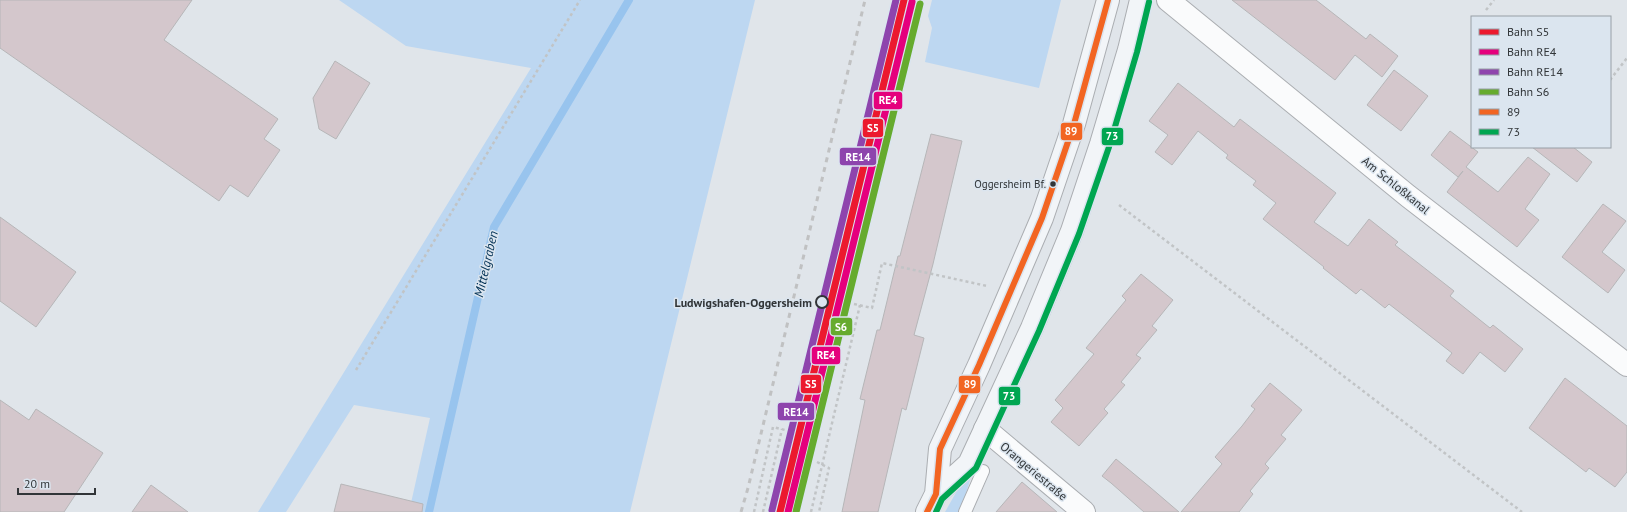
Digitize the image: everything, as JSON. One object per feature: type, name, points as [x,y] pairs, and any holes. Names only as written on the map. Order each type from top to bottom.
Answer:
[{"type":"street","points":[[931,503],[940,449],[979,365],[1042,218],[1071,131],[1108,0]]},
{"type":"street","points":[[931,503],[969,464],[1032,328],[1072,231],[1101,144],[1129,50],[1141,0]]},
{"type":"street","name":"Am Schloßkanal","points":[[1168,0],[1408,196],[1625,360]]},
{"type":"street","points":[[956,414],[984,429]]},
{"type":"street","name":"Orangeriestraße","points":[[984,429],[1084,512]]},
{"type":"lane","points":[[964,512],[983,472]]},
{"type":"path","points":[[356,370],[580,0]]},
{"type":"path","points":[[1486,10],[1494,0]]},
{"type":"path","points":[[1611,79],[1627,58]]},
{"type":"path","points":[[1119,205],[1522,512]]},
{"type":"path","points":[[854,304],[872,308],[882,263],[1011,291]]},
{"type":"path","points":[[811,512],[860,305]]},
{"type":"path","points":[[754,512],[773,427],[793,432]]},
{"type":"path","points":[[763,512],[782,429]]},
{"type":"path","points":[[817,462],[829,468],[819,512]]},
{"type":"shaded area","points":[[339,0],[755,0],[630,512],[409,512],[430,418],[354,405],[286,512],[258,512],[531,68],[406,46]]},
{"type":"shaded area","points":[[932,0],[1061,0],[1039,88],[925,62],[932,28],[928,16]]},
{"type":"shaded area","points":[[967,473],[972,474],[960,512],[945,512]]},
{"type":"building","points":[[0,0],[192,0],[164,40],[278,119],[264,139],[280,150],[248,197],[230,185],[219,201],[0,48]]},
{"type":"building","points":[[1232,0],[1316,0],[1366,39],[1370,34],[1398,56],[1382,77],[1355,55],[1335,80]]},
{"type":"building","points":[[335,61],[370,83],[336,139],[319,129],[313,98]]},
{"type":"building","points":[[1394,70],[1428,96],[1401,131],[1367,105]]},
{"type":"building","points":[[1178,83],[1234,127],[1240,119],[1336,193],[1314,222],[1348,246],[1369,219],[1398,242],[1395,245],[1454,291],[1450,296],[1490,328],[1493,325],[1523,349],[1505,372],[1480,352],[1463,374],[1446,361],[1452,353],[1389,304],[1385,308],[1361,289],[1356,294],[1263,219],[1276,203],[1253,185],[1256,181],[1226,158],[1228,155],[1198,131],[1172,165],[1155,152],[1168,135],[1149,121]]},
{"type":"building","points":[[1450,131],[1478,152],[1466,167],[1498,192],[1528,157],[1550,174],[1525,209],[1539,220],[1517,247],[1447,192],[1463,171],[1458,177],[1431,155]]},
{"type":"building","points":[[931,134],[962,141],[933,264],[914,335],[924,338],[906,410],[902,408],[878,512],[842,512],[865,400],[860,399],[877,330],[880,330],[898,256],[900,256]]},
{"type":"building","points":[[1533,148],[1574,148],[1592,162],[1577,182]]},
{"type":"building","points":[[1603,204],[1626,221],[1602,252],[1625,270],[1608,293],[1562,257]]},
{"type":"building","points":[[0,217],[76,272],[36,327],[0,301]]},
{"type":"building","points":[[1141,274],[1173,300],[1152,326],[1157,330],[1136,355],[1141,358],[1121,382],[1125,385],[1104,409],[1108,413],[1079,446],[1051,422],[1063,408],[1055,400],[1094,354],[1086,348],[1126,300],[1122,296]]},
{"type":"building","points":[[1565,378],[1627,426],[1627,472],[1615,487],[1589,468],[1586,472],[1529,428]]},
{"type":"building","points":[[1270,383],[1302,410],[1281,435],[1286,439],[1265,464],[1269,468],[1250,491],[1253,494],[1239,512],[1181,512],[1222,464],[1215,457],[1255,409],[1251,406]]},
{"type":"building","points":[[0,400],[29,420],[36,409],[103,453],[64,512],[0,512]]},
{"type":"building","points":[[1116,459],[1179,512],[1144,512],[1102,476]]},
{"type":"building","points":[[1022,482],[1057,512],[996,512]]},
{"type":"building","points":[[341,484],[423,504],[422,512],[334,512]]},
{"type":"building","points":[[151,485],[188,512],[132,512]]},
{"type":"waterway","name":"Mittelgraben","points":[[429,512],[494,227],[629,0]]},
{"type":"railway","points":[[741,512],[865,0]]},
{"type":"rail line","name":"RE14","points":[[772,510],[896,0]]},
{"type":"rail line","name":"S5","points":[[780,512],[904,0]]},
{"type":"rail line","name":"RE4","points":[[788,512],[912,2]]},
{"type":"rail line","name":"S6","points":[[796,512],[920,4]]},
{"type":"transit line","name":"89","points":[[927,512],[936,494],[940,449],[979,365],[1042,218],[1074,124],[1108,0]]},
{"type":"transit line","name":"73","points":[[936,512],[942,499],[976,468],[1039,331],[1079,234],[1109,147],[1137,52],[1149,2]]},
{"type":"place","name":"Oggersheim Bf.","points":[[1053,184]]},
{"type":"place","name":"Ludwigshafen-Oggersheim","points":[[822,302]]}]
